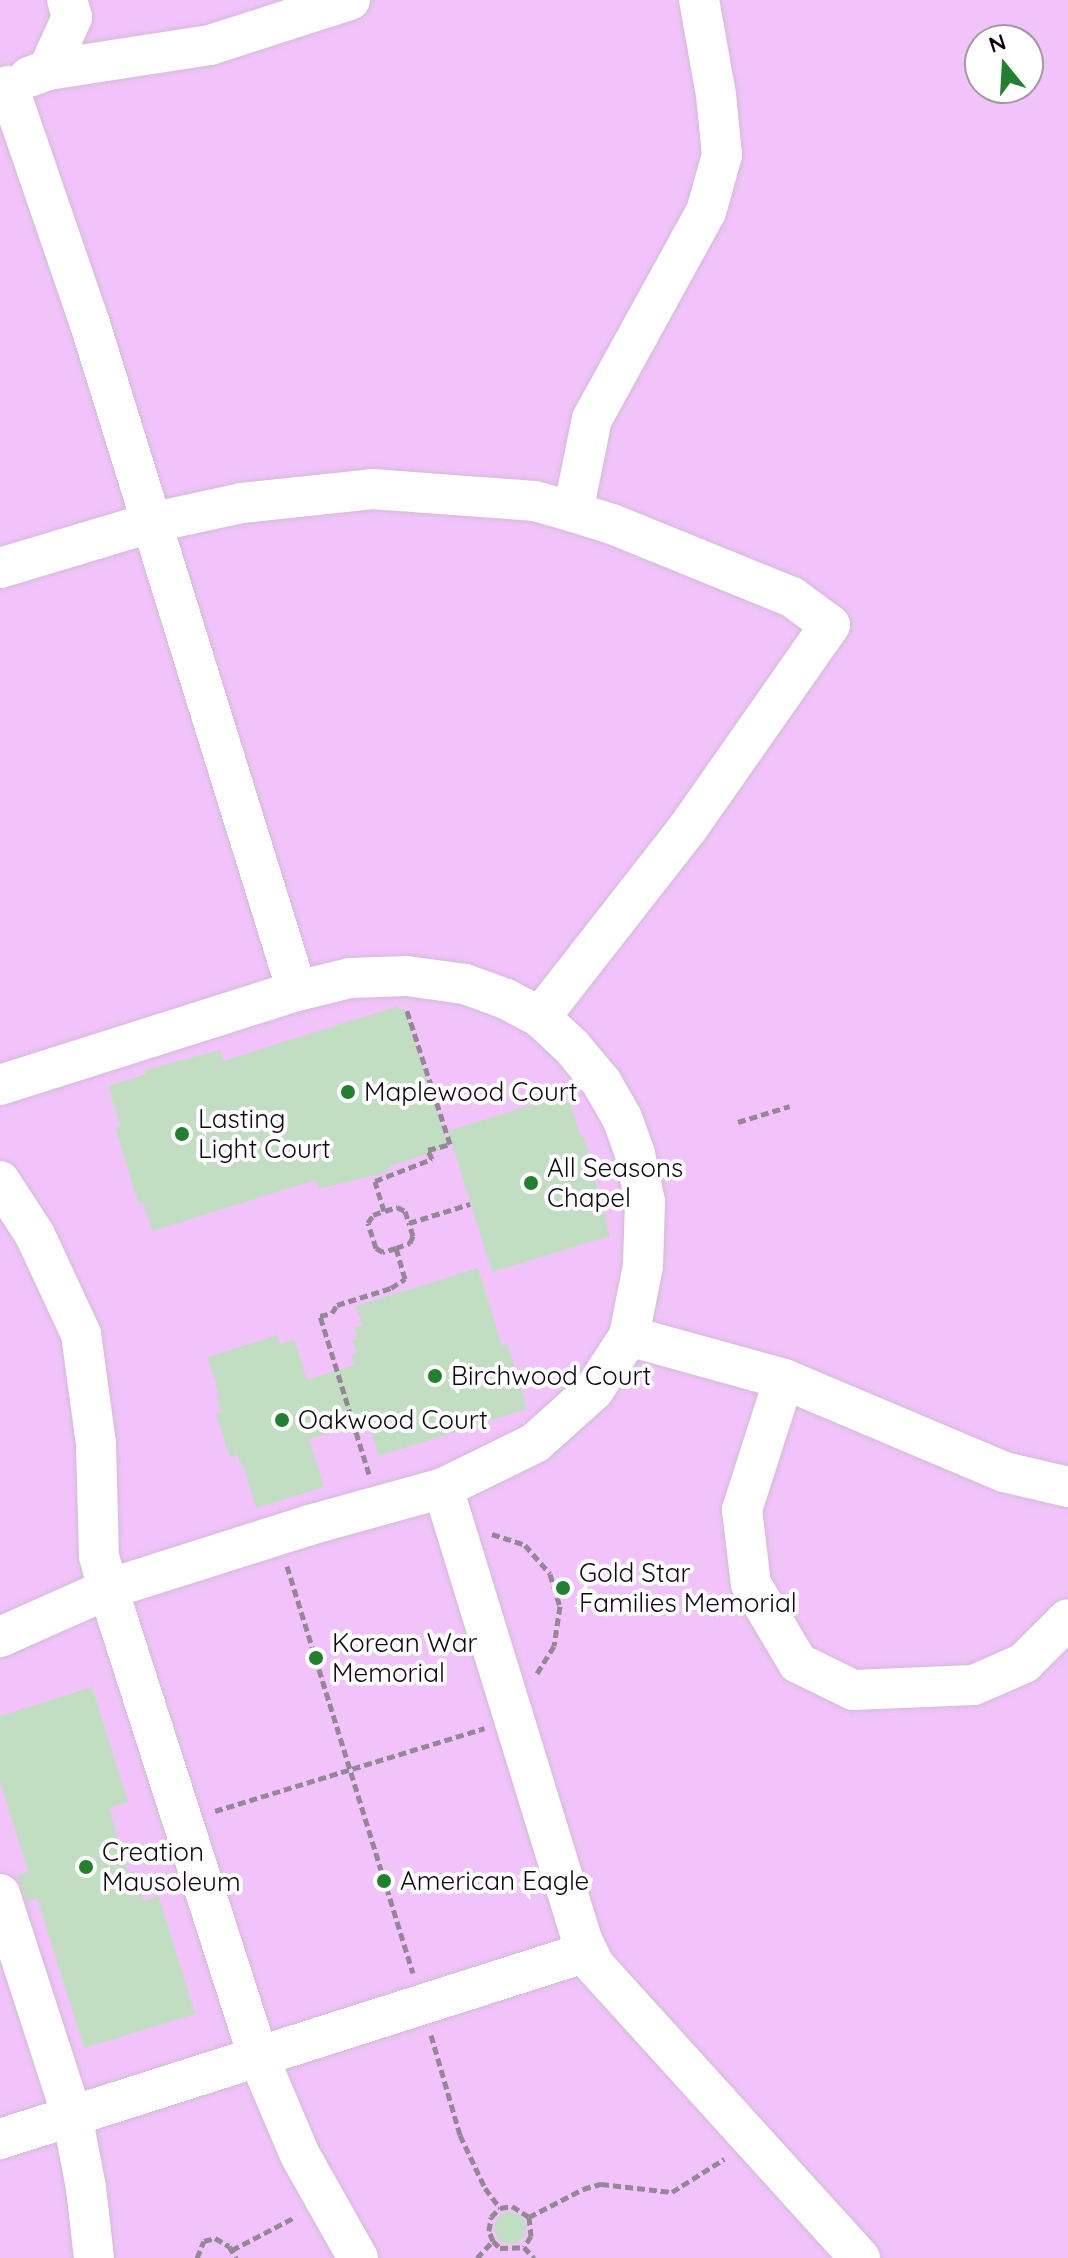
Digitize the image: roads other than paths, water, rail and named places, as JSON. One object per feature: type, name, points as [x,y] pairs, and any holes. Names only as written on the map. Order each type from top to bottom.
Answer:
[{"type":"lane","points":[[48,70],[72,17],[67,0]]},
{"type":"lane","points":[[297,991],[90,324],[4,88],[48,70],[210,45],[350,0]]},
{"type":"lane","points":[[573,512],[592,419],[706,212],[722,155],[716,95],[699,0]]},
{"type":"lane","points":[[0,568],[150,523],[242,503],[372,489],[535,501],[573,512],[612,524],[792,597],[830,625],[687,829],[540,1017]]},
{"type":"lane","points":[[0,1085],[297,991],[350,978],[396,976],[465,984],[506,999],[540,1017],[602,1083],[622,1118],[635,1154],[645,1202],[643,1266],[629,1336],[594,1390],[535,1443],[443,1488],[277,1535],[108,1589],[0,1637]]},
{"type":"lane","points":[[0,1181],[35,1235],[81,1334],[96,1443],[99,1556],[258,2056],[300,2155],[358,2258]]},
{"type":"lane","points":[[629,1336],[784,1379],[1004,1472],[1068,1487]]},
{"type":"lane","points":[[784,1379],[742,1510],[751,1584],[798,1663],[853,1690],[974,1685],[1024,1663],[1068,1619]]},
{"type":"lane","points":[[443,1488],[587,1952],[594,1965],[860,2258]]},
{"type":"lane","points":[[0,1894],[72,2115],[86,2188],[94,2258]]},
{"type":"lane","points":[[0,2139],[587,1952]]},
{"type":"place","name":"Maplewood Court","points":[[348,1092]]},
{"type":"place","name":"Lasting Light Court","points":[[182,1134]]},
{"type":"place","name":"All Seasons Chapel","points":[[531,1183]]},
{"type":"place","name":"Birchwood Court","points":[[435,1376]]},
{"type":"place","name":"Oakwood Court","points":[[282,1420]]},
{"type":"place","name":"Gold Star Families Memorial","points":[[563,1588]]},
{"type":"place","name":"Korean War Memorial","points":[[316,1658]]},
{"type":"place","name":"Creation Mausoleum","points":[[86,1867]]},
{"type":"place","name":"American Eagle","points":[[384,1881]]}]
